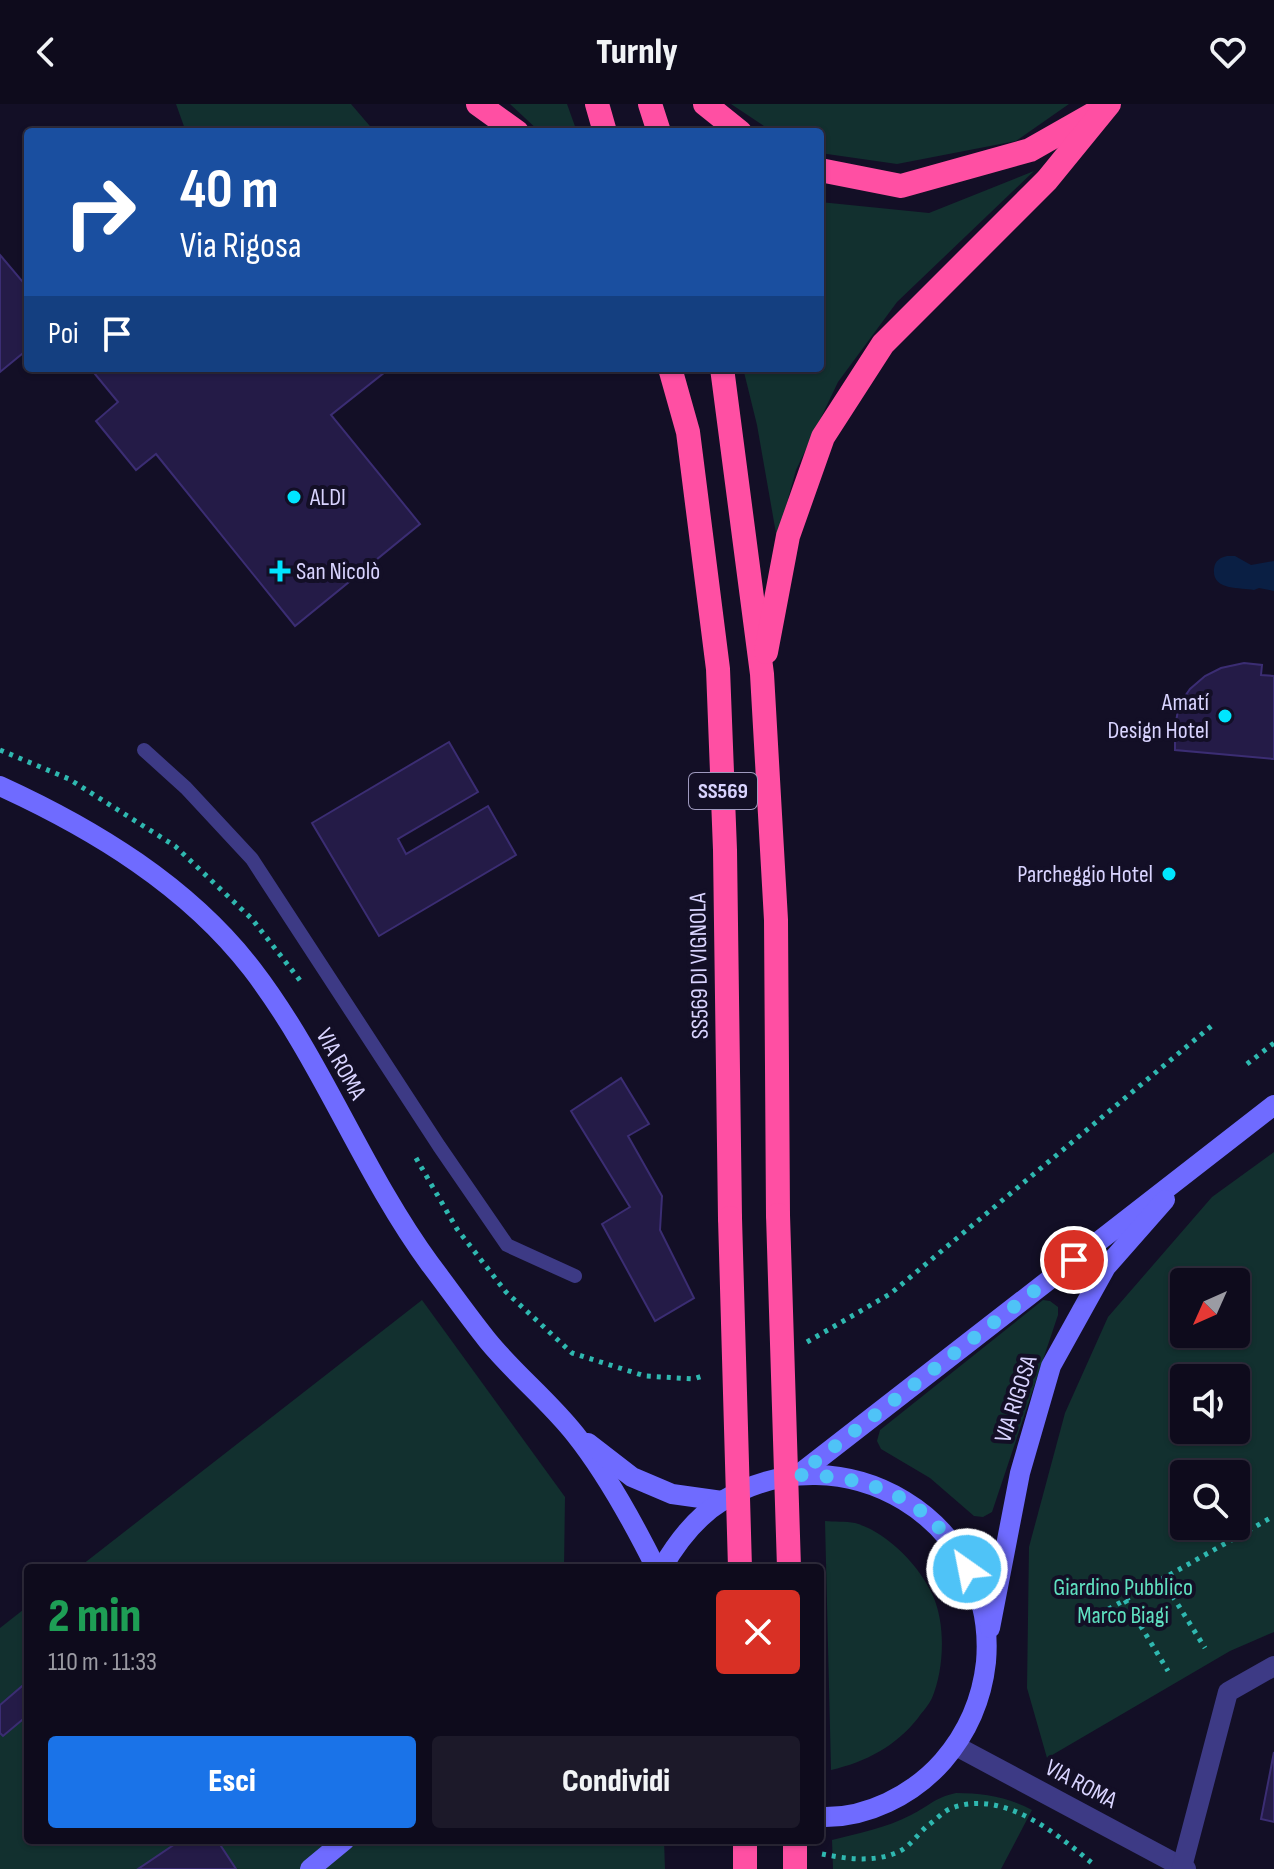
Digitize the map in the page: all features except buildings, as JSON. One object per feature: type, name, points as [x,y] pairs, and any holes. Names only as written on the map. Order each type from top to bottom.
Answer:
[{"type":"highway","points":[[478,104],[511,128]]},
{"type":"highway","points":[[597,104],[604,128]]},
{"type":"highway","points":[[650,104],[658,128]]},
{"type":"highway","points":[[705,104],[735,128]]},
{"type":"highway","points":[[824,171],[901,186],[1030,150],[1108,105]]},
{"type":"highway","points":[[762,674],[788,536],[823,437],[883,344],[1047,180],[1108,105]]},
{"type":"highway","points":[[663,372],[688,432]]},
{"type":"highway","name":"SS569 DI VIGNOLA","points":[[671,372],[688,432],[718,669],[725,850],[730,1218],[740,1564]]},
{"type":"highway","name":"SS569","points":[[723,372],[762,674],[776,920],[778,1215],[789,1564]]},
{"type":"highway","points":[[745,1844],[745,1869]]},
{"type":"highway","points":[[795,1844],[795,1869]]},
{"type":"main road","name":"VIA ROMA","points":[[0,786],[97,835],[161,881],[212,924],[252,969],[288,1023],[371,1172],[427,1259],[489,1342],[575,1434],[657,1564]]},
{"type":"main road","name":"VIA RIGOSA","points":[[798,1475],[1274,1105]]},
{"type":"main road","name":"VIA RIGOSA","points":[[987,1646],[1020,1473],[1051,1366],[1106,1267],[1197,1164]]},
{"type":"main road","name":"VIA ROMA","points":[[575,1434],[632,1477],[672,1494],[722,1501]]},
{"type":"main road","name":"VIA ROMA","points":[[662,1564],[696,1521],[722,1501],[761,1482],[798,1475],[834,1475],[872,1484],[912,1504],[939,1527],[958,1551],[977,1587],[987,1646],[979,1699],[956,1746],[934,1771],[890,1801],[859,1813],[824,1817]]},
{"type":"main road","points":[[310,1869],[340,1844]]},
{"type":"street","name":"VIA ROMA","points":[[956,1746],[1184,1868],[1228,1692],[1274,1666]]},
{"type":"lane","points":[[144,750],[186,788],[252,859],[507,1245],[575,1276]]},
{"type":"path","points":[[890,1294],[1215,1023]]},
{"type":"path","points":[[1247,1064],[1274,1043]]},
{"type":"path","points":[[1091,1619],[1272,1517],[1274,1525]]},
{"type":"path","points":[[1162,1579],[1205,1648]]},
{"type":"path","points":[[1125,1600],[1168,1671]]},
{"type":"path","points":[[820,1854],[849,1859],[880,1857],[902,1850],[950,1808],[979,1803],[1007,1807],[1034,1821],[1069,1843],[1093,1864]]},
{"type":"green space","points":[[176,104],[351,104],[372,128],[185,128]]},
{"type":"green space","points":[[510,104],[567,104],[576,128],[536,128]]},
{"type":"green space","points":[[731,104],[1069,104],[1016,141],[897,164],[824,154],[824,128],[767,128]]},
{"type":"green space","points":[[1034,171],[897,302],[838,382],[796,470],[777,539],[757,425],[744,372],[824,372],[824,202],[929,213]]},
{"type":"green space","name":"Giardino Pubblico Marco Biagi","points":[[1274,1152],[1274,1632],[1230,1651],[1047,1758],[1027,1688],[1029,1547],[1065,1413],[1108,1317],[1212,1197]]},
{"type":"green space","points":[[422,1300],[565,1497],[564,1564],[83,1564]]},
{"type":"green space","points":[[1043,1300],[1058,1307],[1058,1315],[992,1512],[983,1517],[974,1516],[930,1478],[881,1449],[877,1441],[880,1430]]},
{"type":"green space","points":[[825,1521],[851,1522],[867,1527],[901,1552],[920,1573],[933,1596],[942,1634],[936,1687],[931,1701],[918,1718],[900,1737],[879,1752],[831,1770]]},
{"type":"green space","points":[[24,1609],[24,1844],[664,1844],[665,1869],[0,1869],[0,1628]]},
{"type":"green space","points":[[956,1793],[995,1797],[1032,1810],[1001,1869],[833,1869],[832,1840],[892,1823]]},
{"type":"water","points":[[1227,556],[1235,556],[1251,565],[1274,561],[1274,591],[1222,585],[1215,576],[1215,563]]},
{"type":"place","name":"ALDI","points":[[294,497]]},
{"type":"place","name":"San Nicolò","points":[[280,571]]},
{"type":"place","name":"Amatí Design Hotel","points":[[1225,716]]},
{"type":"place","name":"Parcheggio Hotel","points":[[1169,874]]},
{"type":"route","points":[[967,1569],[958,1551],[939,1527],[912,1504],[872,1484],[834,1475],[798,1475],[1074,1260]]}]
